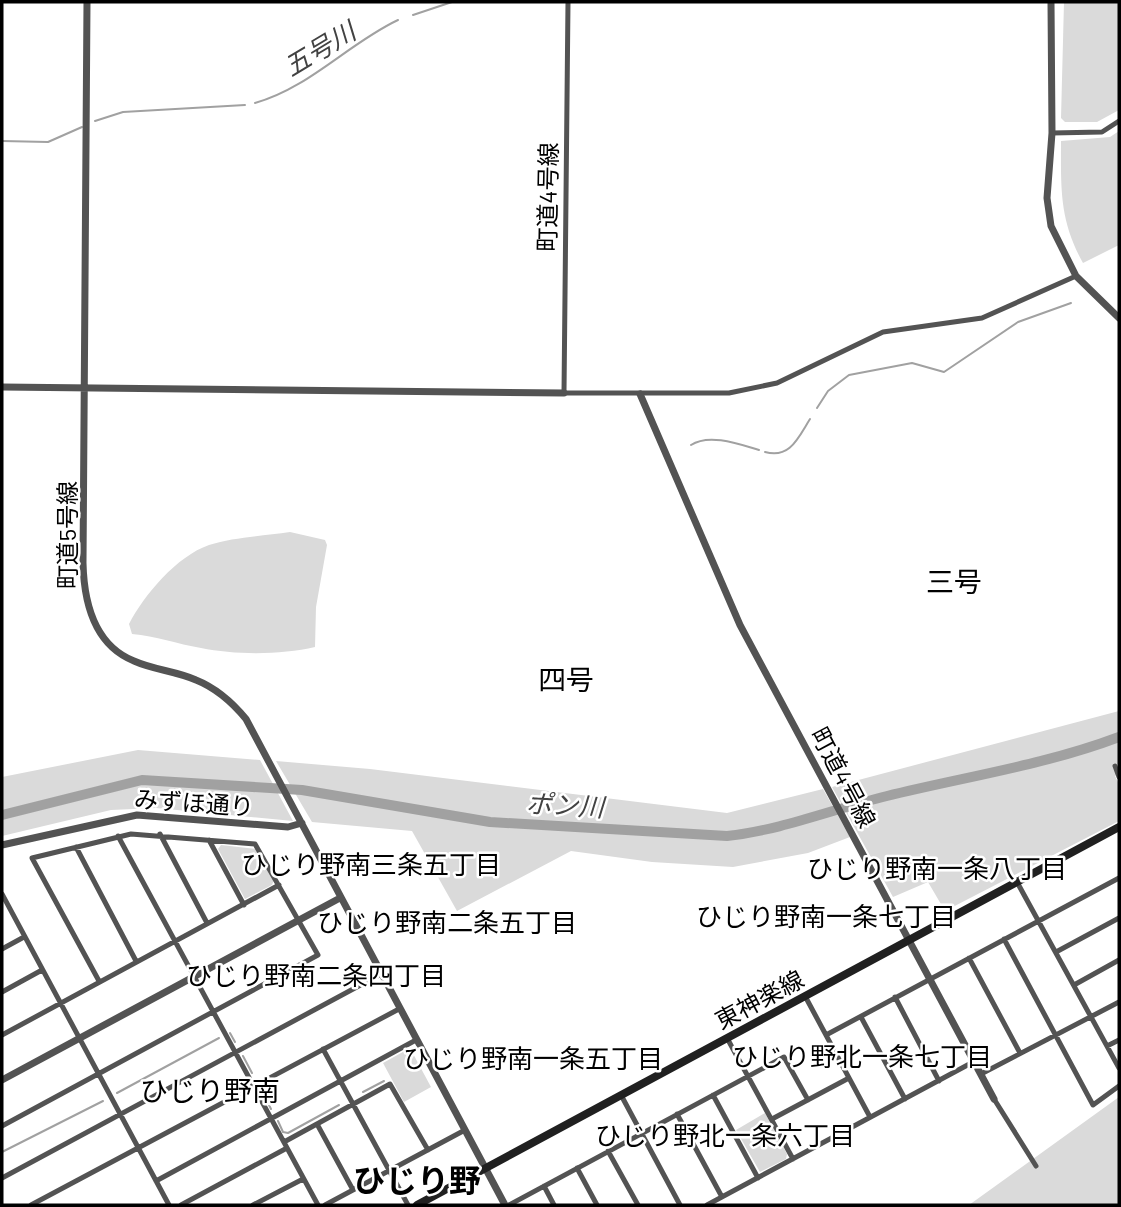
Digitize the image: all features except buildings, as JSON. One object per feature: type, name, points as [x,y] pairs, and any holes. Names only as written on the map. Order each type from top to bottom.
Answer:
[{"type":"main road","name":"東神楽線","points":[[417,1205],[1119,827]]},
{"type":"street","name":"町道5号線","points":[[87,2],[83,589],[89,613],[114,650],[133,661],[195,679],[233,704],[246,719],[399,1009],[507,1205]]},
{"type":"street","name":"町道4号線","points":[[564,393],[568,2]]},
{"type":"street","points":[[1051,2],[1052,133],[1047,198],[1051,226],[1076,276],[1119,318]]},
{"type":"street","points":[[1052,133],[1102,132],[1119,121]]},
{"type":"street","points":[[2,387],[640,394],[755,390],[793,376],[883,332],[982,318],[1076,276]]},
{"type":"street","name":"町道4号線","points":[[640,394],[740,625],[994,1099],[1036,1166]]},
{"type":"street","points":[[1115,766],[1119,777]]},
{"type":"street","name":"みずほ通り","points":[[2,845],[136,815],[288,827],[302,823]]},
{"type":"street","points":[[160,834],[207,923]]},
{"type":"street","points":[[2,1126],[318,955],[256,844],[160,834],[118,836],[32,858],[99,981]]},
{"type":"street","points":[[118,836],[318,1205]]},
{"type":"street","points":[[209,840],[244,905]]},
{"type":"street","points":[[76,847],[136,961]]},
{"type":"street","points":[[826,1035],[1119,877]]},
{"type":"street","points":[[1017,882],[1119,1069]]},
{"type":"street","points":[[2,1035],[279,885]]},
{"type":"street","points":[[2,894],[169,1205]]},
{"type":"street","points":[[2,1080],[340,898]]},
{"type":"street","points":[[1056,952],[1119,918]]},
{"type":"street","points":[[2,949],[24,937]]},
{"type":"street","points":[[1004,939],[1093,1105],[1119,1086]]},
{"type":"street","points":[[969,958],[1020,1053]]},
{"type":"street","points":[[1074,985],[1119,960]]},
{"type":"street","points":[[2,992],[42,970]]},
{"type":"street","points":[[2,1178],[381,975]]},
{"type":"street","points":[[805,996],[870,1117]]},
{"type":"street","points":[[895,997],[939,1081]]},
{"type":"street","points":[[981,1074],[1119,1002]]},
{"type":"street","points":[[32,1205],[399,1009]]},
{"type":"street","points":[[861,1017],[905,1099]]},
{"type":"street","points":[[727,1038],[793,1158]]},
{"type":"street","points":[[156,1181],[416,1040]]},
{"type":"street","points":[[1107,1046],[1119,1040]]},
{"type":"street","points":[[323,1049],[408,1205]]},
{"type":"street","points":[[507,1205],[784,1057],[808,1100]]},
{"type":"street","points":[[706,1205],[975,1061]]},
{"type":"street","points":[[772,1119],[849,1078]]},
{"type":"street","points":[[181,1205],[390,1084],[428,1150]]},
{"type":"street","points":[[621,1095],[680,1205]]},
{"type":"street","points":[[713,1095],[758,1178]]},
{"type":"street","points":[[677,1114],[722,1197]]},
{"type":"street","points":[[317,1124],[353,1191]]},
{"type":"street","points":[[325,1205],[465,1130]]},
{"type":"street","points":[[608,1152],[638,1205]]},
{"type":"street","points":[[577,1168],[597,1205]]},
{"type":"street","points":[[253,1205],[303,1178]]},
{"type":"street","points":[[544,1186],[554,1205]]},
{"type":"shaded area","points":[[1064,2],[1119,2],[1119,110],[1097,122],[1065,122],[1061,118]]},
{"type":"shaded area","points":[[1119,131],[1119,245],[1083,263],[1065,218],[1061,141],[1110,137]]},
{"type":"shaded area","points":[[290,532],[325,540],[327,545],[316,607],[315,647],[273,653],[228,652],[132,634],[129,624],[143,601],[174,567],[197,550],[239,538]]},
{"type":"shaded area","points":[[1119,711],[1119,773],[1115,776],[1119,784],[1119,821],[945,911],[928,882],[893,897],[832,787]]},
{"type":"shaded area","points":[[138,750],[260,760],[293,821],[156,808],[111,810],[2,836],[2,777]]},
{"type":"shaded area","points":[[276,761],[370,769],[727,813],[823,789],[850,837],[808,853],[733,867],[652,862],[571,851],[457,911],[412,831],[312,822]]},
{"type":"shaded area","points":[[221,845],[256,849],[274,880],[272,885],[245,899],[218,849]]},
{"type":"shaded area","points":[[410,1048],[431,1087],[404,1102],[383,1063]]},
{"type":"shaded area","points":[[1119,1097],[1119,1205],[969,1205]]},
{"type":"shaded area","points":[[765,1113],[787,1154],[786,1159],[760,1172],[736,1130]]},
{"type":"waterway","name":"五号川","points":[[413,15],[452,2]]},
{"type":"waterway","name":"五号川","points":[[255,103],[293,87],[398,20]]},
{"type":"waterway","name":"五号川","points":[[95,121],[123,112],[245,105]]},
{"type":"waterway","name":"五号川","points":[[2,141],[48,142],[82,127]]},
{"type":"waterway","points":[[817,408],[828,391],[849,375],[912,363],[944,372],[1018,322],[1071,303]]},
{"type":"waterway","points":[[765,452],[787,450],[810,419]]},
{"type":"waterway","points":[[691,445],[715,440],[759,450]]},
{"type":"waterway","name":"ポン川","points":[[2,815],[142,780],[302,790],[490,822],[727,836],[768,829],[887,796],[1033,763],[1119,737]]},
{"type":"waterway","points":[[230,1033],[235,1042]]},
{"type":"waterway","points":[[117,1093],[219,1038]]},
{"type":"waterway","points":[[243,1056],[252,1073]]},
{"type":"waterway","points":[[363,1092],[384,1081]]},
{"type":"waterway","points":[[264,1095],[271,1109]]},
{"type":"waterway","points":[[2,1152],[103,1101]]},
{"type":"waterway","points":[[278,1121],[283,1132],[288,1133],[339,1105]]},
{"type":"district","name":"三号","points":[[954,581]]},
{"type":"district","name":"四号","points":[[566,679]]},
{"type":"district","name":"ひじり野南三条五丁目","points":[[371,863]]},
{"type":"district","name":"ひじり野南一条八丁目","points":[[937,867]]},
{"type":"district","name":"ひじり野南一条七丁目","points":[[826,915]]},
{"type":"district","name":"ひじり野南二条五丁目","points":[[447,921]]},
{"type":"district","name":"ひじり野南二条四丁目","points":[[316,974]]},
{"type":"district","name":"ひじり野北一条七丁目","points":[[862,1055]]},
{"type":"district","name":"ひじり野南一条五丁目","points":[[533,1057]]},
{"type":"district","name":"ひじり野南","points":[[210,1090]]},
{"type":"district","name":"ひじり野北一条六丁目","points":[[725,1134]]},
{"type":"district","name":"ひじり野","points":[[417,1179]]}]
